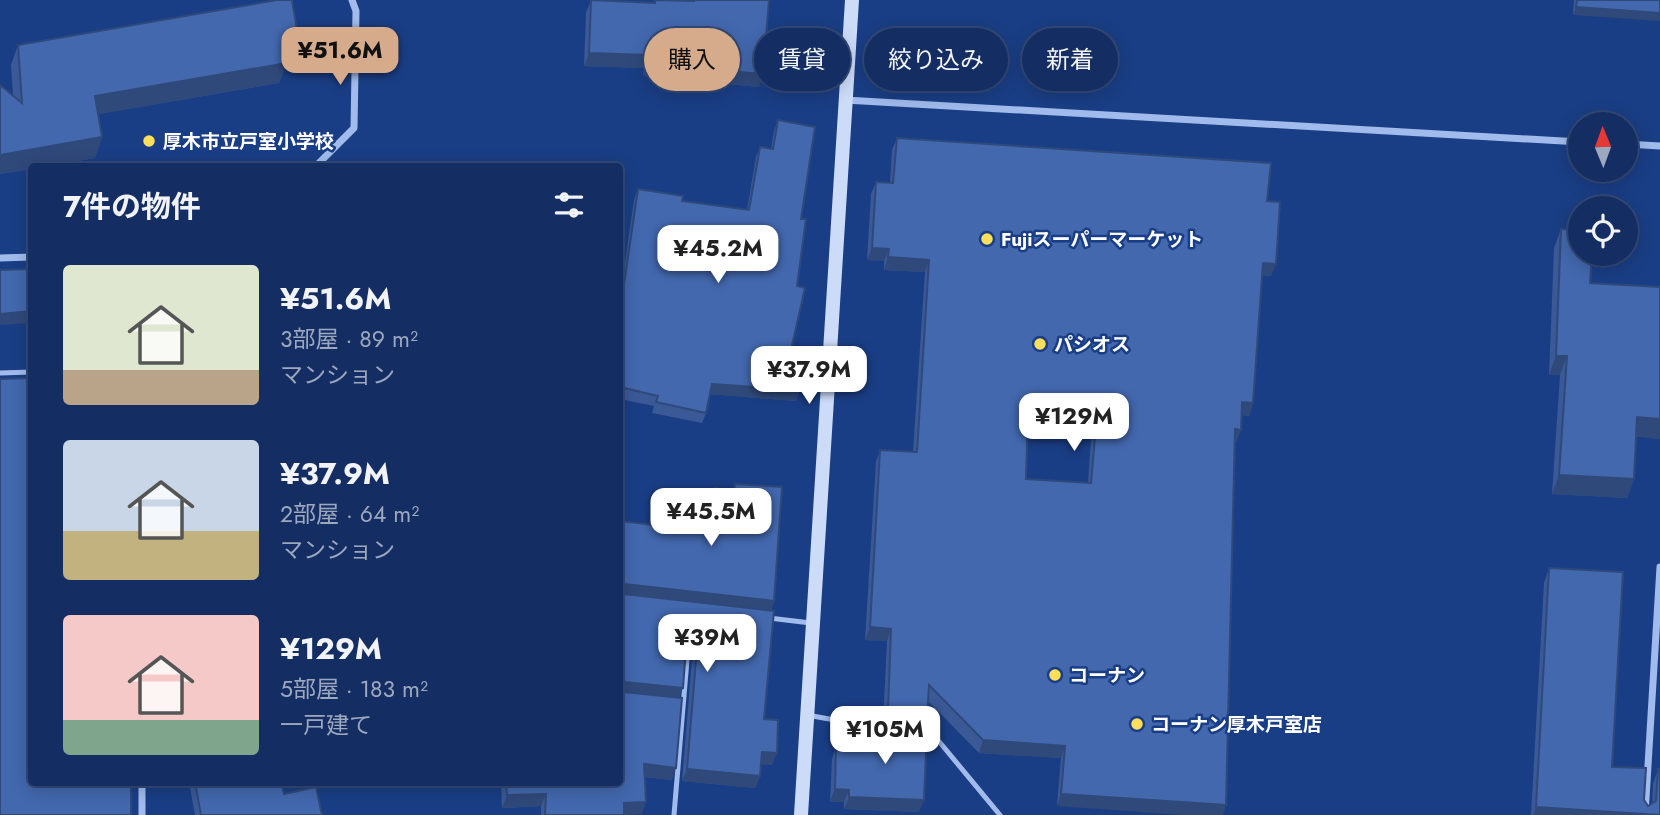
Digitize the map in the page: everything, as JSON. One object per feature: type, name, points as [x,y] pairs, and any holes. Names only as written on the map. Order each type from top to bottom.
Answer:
[{"type":"street","points":[[319,163],[354,128],[356,11],[352,0]]},
{"type":"street","points":[[801,815],[852,0]]},
{"type":"street","points":[[844,100],[1568,141]]},
{"type":"street","points":[[1638,145],[1660,146]]},
{"type":"street","points":[[0,258],[28,257]]},
{"type":"street","points":[[1645,815],[1660,567]]},
{"type":"street","points":[[142,786],[142,815]]},
{"type":"lane","points":[[0,373],[28,372]]},
{"type":"lane","points":[[758,617],[813,623]]},
{"type":"lane","points":[[674,815],[688,648]]},
{"type":"lane","points":[[670,705],[683,706]]},
{"type":"lane","points":[[807,715],[898,732]]},
{"type":"lane","points":[[911,734],[937,738],[1000,815]]},
{"type":"building","points":[[277,0],[292,0],[299,41],[283,44],[287,63],[95,96],[102,137],[0,155],[0,85],[22,103],[18,45]]},
{"type":"building","points":[[591,0],[655,3],[655,0],[769,0],[767,28],[754,28],[754,73],[740,72],[740,28],[644,28],[644,55],[589,53]]},
{"type":"building","points":[[1577,0],[1660,0],[1660,13],[1576,7]]},
{"type":"building","points":[[778,120],[815,127],[801,219],[806,219],[797,286],[805,288],[790,354],[802,355],[800,390],[712,384],[706,413],[656,402],[658,396],[623,388],[623,291],[638,189],[683,196],[682,201],[749,210],[760,147],[773,149]]},
{"type":"building","points":[[897,138],[1271,163],[1267,201],[1280,202],[1276,264],[1263,263],[1253,403],[1242,402],[1241,430],[1235,429],[1226,805],[1061,794],[1065,746],[983,740],[929,685],[927,719],[888,711],[891,629],[870,627],[880,450],[917,452],[929,260],[888,257],[889,249],[872,248],[876,182],[893,183]],"holes":[[[1028,409],[1097,414],[1091,483],[1026,479]]]},
{"type":"building","points":[[1561,229],[1568,229],[1568,266],[1591,266],[1590,283],[1660,287],[1660,419],[1637,417],[1634,479],[1559,475],[1567,356],[1556,356]]},
{"type":"building","points":[[28,269],[28,311],[0,314],[0,270]]},
{"type":"building","points":[[28,378],[28,786],[131,786],[131,815],[0,815],[0,379]]},
{"type":"building","points":[[735,484],[782,487],[774,601],[625,584],[623,586],[623,521],[706,531],[715,488],[734,491]]},
{"type":"building","points":[[1549,568],[1623,572],[1612,767],[1646,768],[1644,800],[1648,806],[1656,801],[1660,769],[1660,815],[1536,807]]},
{"type":"building","points":[[623,593],[774,611],[764,719],[778,720],[777,753],[762,752],[760,776],[687,769],[698,636],[692,631],[687,635],[683,688],[623,683]]},
{"type":"building","points":[[623,690],[682,698],[676,768],[644,764],[646,802],[624,803],[624,815],[545,815],[546,794],[507,795],[506,786],[623,786]]},
{"type":"building","points":[[887,722],[927,729],[924,800],[849,797],[849,790],[835,789],[836,746],[886,748]]},
{"type":"building","points":[[196,786],[282,786],[284,794],[316,787],[322,815],[201,815]]},
{"type":"place","name":"厚木市立戸室小学校","points":[[149,141]]},
{"type":"place","name":"Fujiスーパーマーケット","points":[[987,239]]},
{"type":"place","name":"パシオス","points":[[1040,344]]},
{"type":"place","name":"コーナン","points":[[1055,675]]},
{"type":"place","name":"コーナン厚木戸室店","points":[[1137,724]]}]
